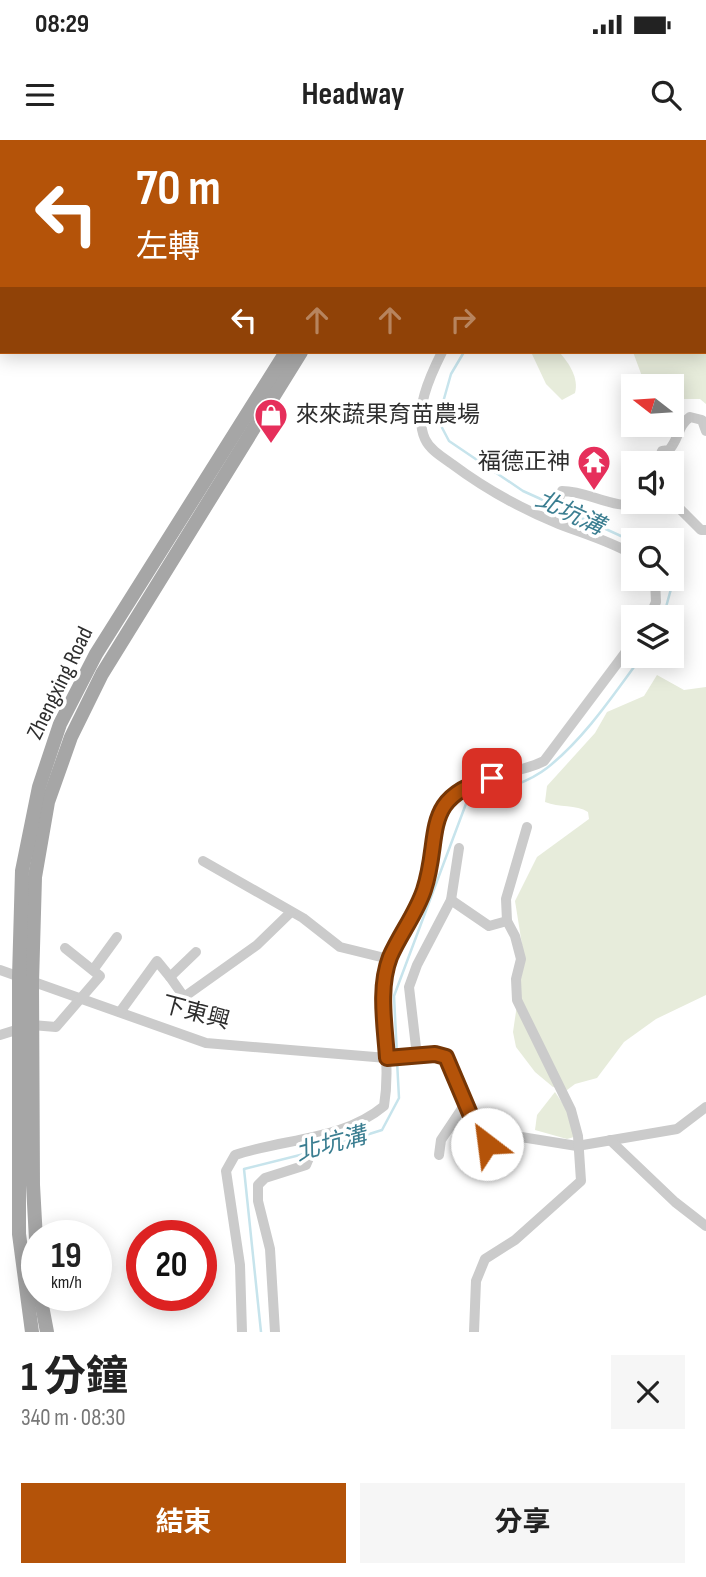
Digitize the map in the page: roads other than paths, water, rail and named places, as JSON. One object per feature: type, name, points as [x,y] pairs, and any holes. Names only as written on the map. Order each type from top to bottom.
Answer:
[{"type":"main road","name":"Zhengxing Road","points":[[32,1332],[19,1234],[25,1026],[22,871],[39,788],[60,724],[96,654],[285,354]]},
{"type":"main road","name":"Zhengxing Road","points":[[25,980],[35,877],[48,802],[71,737],[102,674],[300,354]]},
{"type":"main road","name":"Zhengxing Road","points":[[25,1026],[35,1220]]},
{"type":"main road","points":[[43,1311],[47,1332]]},
{"type":"street","points":[[441,354],[424,397],[421,420],[424,438],[431,449],[482,485],[550,519],[621,547]]},
{"type":"street","points":[[662,451],[669,450],[675,444],[682,423],[690,417],[702,420],[706,431]]},
{"type":"street","points":[[550,519],[562,491],[581,491],[621,505]]},
{"type":"street","points":[[684,513],[701,530],[706,530]]},
{"type":"street","points":[[242,1332],[240,1265],[226,1171],[235,1155],[261,1146],[318,1137],[366,1121],[384,1106],[389,1076],[383,988],[389,959],[424,891],[437,818],[449,800],[472,783],[532,768],[544,761],[621,658]]},
{"type":"street","points":[[474,1332],[477,1281],[485,1259],[515,1240],[581,1181],[578,1136],[571,1110],[517,1000],[516,979],[521,959],[515,936],[507,921],[506,899],[527,827]]},
{"type":"street","points":[[417,1056],[409,987],[417,965],[451,900],[459,849]]},
{"type":"street","points":[[204,861],[291,912],[340,947],[389,959]]},
{"type":"street","points":[[451,900],[489,926],[507,921]]},
{"type":"street","points":[[120,1012],[157,961],[184,997],[257,945],[291,912]]},
{"type":"street","points":[[93,970],[117,937]]},
{"type":"street","points":[[0,1035],[25,1026],[55,1027],[100,976],[65,948]]},
{"type":"street","points":[[170,977],[196,952]]},
{"type":"street","name":"下東興","points":[[0,970],[206,1043],[388,1058],[435,1054],[446,1057],[465,1104]]},
{"type":"street","points":[[465,1104],[482,1142],[487,1144],[515,1136],[577,1146],[677,1129],[706,1107]]},
{"type":"street","points":[[439,1155],[441,1140],[465,1104]]},
{"type":"street","points":[[275,1332],[270,1249],[258,1201],[258,1185],[265,1178],[306,1165],[318,1137]]},
{"type":"street","points":[[610,1140],[675,1202],[706,1226]]},
{"type":"waterway","name":"北坑溝","points":[[463,354],[451,374],[438,420],[449,441],[523,491],[554,505]]},
{"type":"waterway","name":"北坑溝","points":[[560,508],[621,536]]},
{"type":"waterway","name":"北坑溝","points":[[667,605],[670,591]]},
{"type":"waterway","name":"北坑溝","points":[[397,1055],[394,996],[467,801],[519,784],[547,768],[574,743],[633,668]]},
{"type":"waterway","name":"北坑溝","points":[[315,1151],[382,1130],[399,1098],[397,1061]]},
{"type":"waterway","name":"北坑溝","points":[[261,1332],[244,1169],[308,1153]]},
{"type":"place","name":"來來蔬果育苗農場","points":[[271,445]]},
{"type":"place","name":"福德正神","points":[[594,492]]}]
